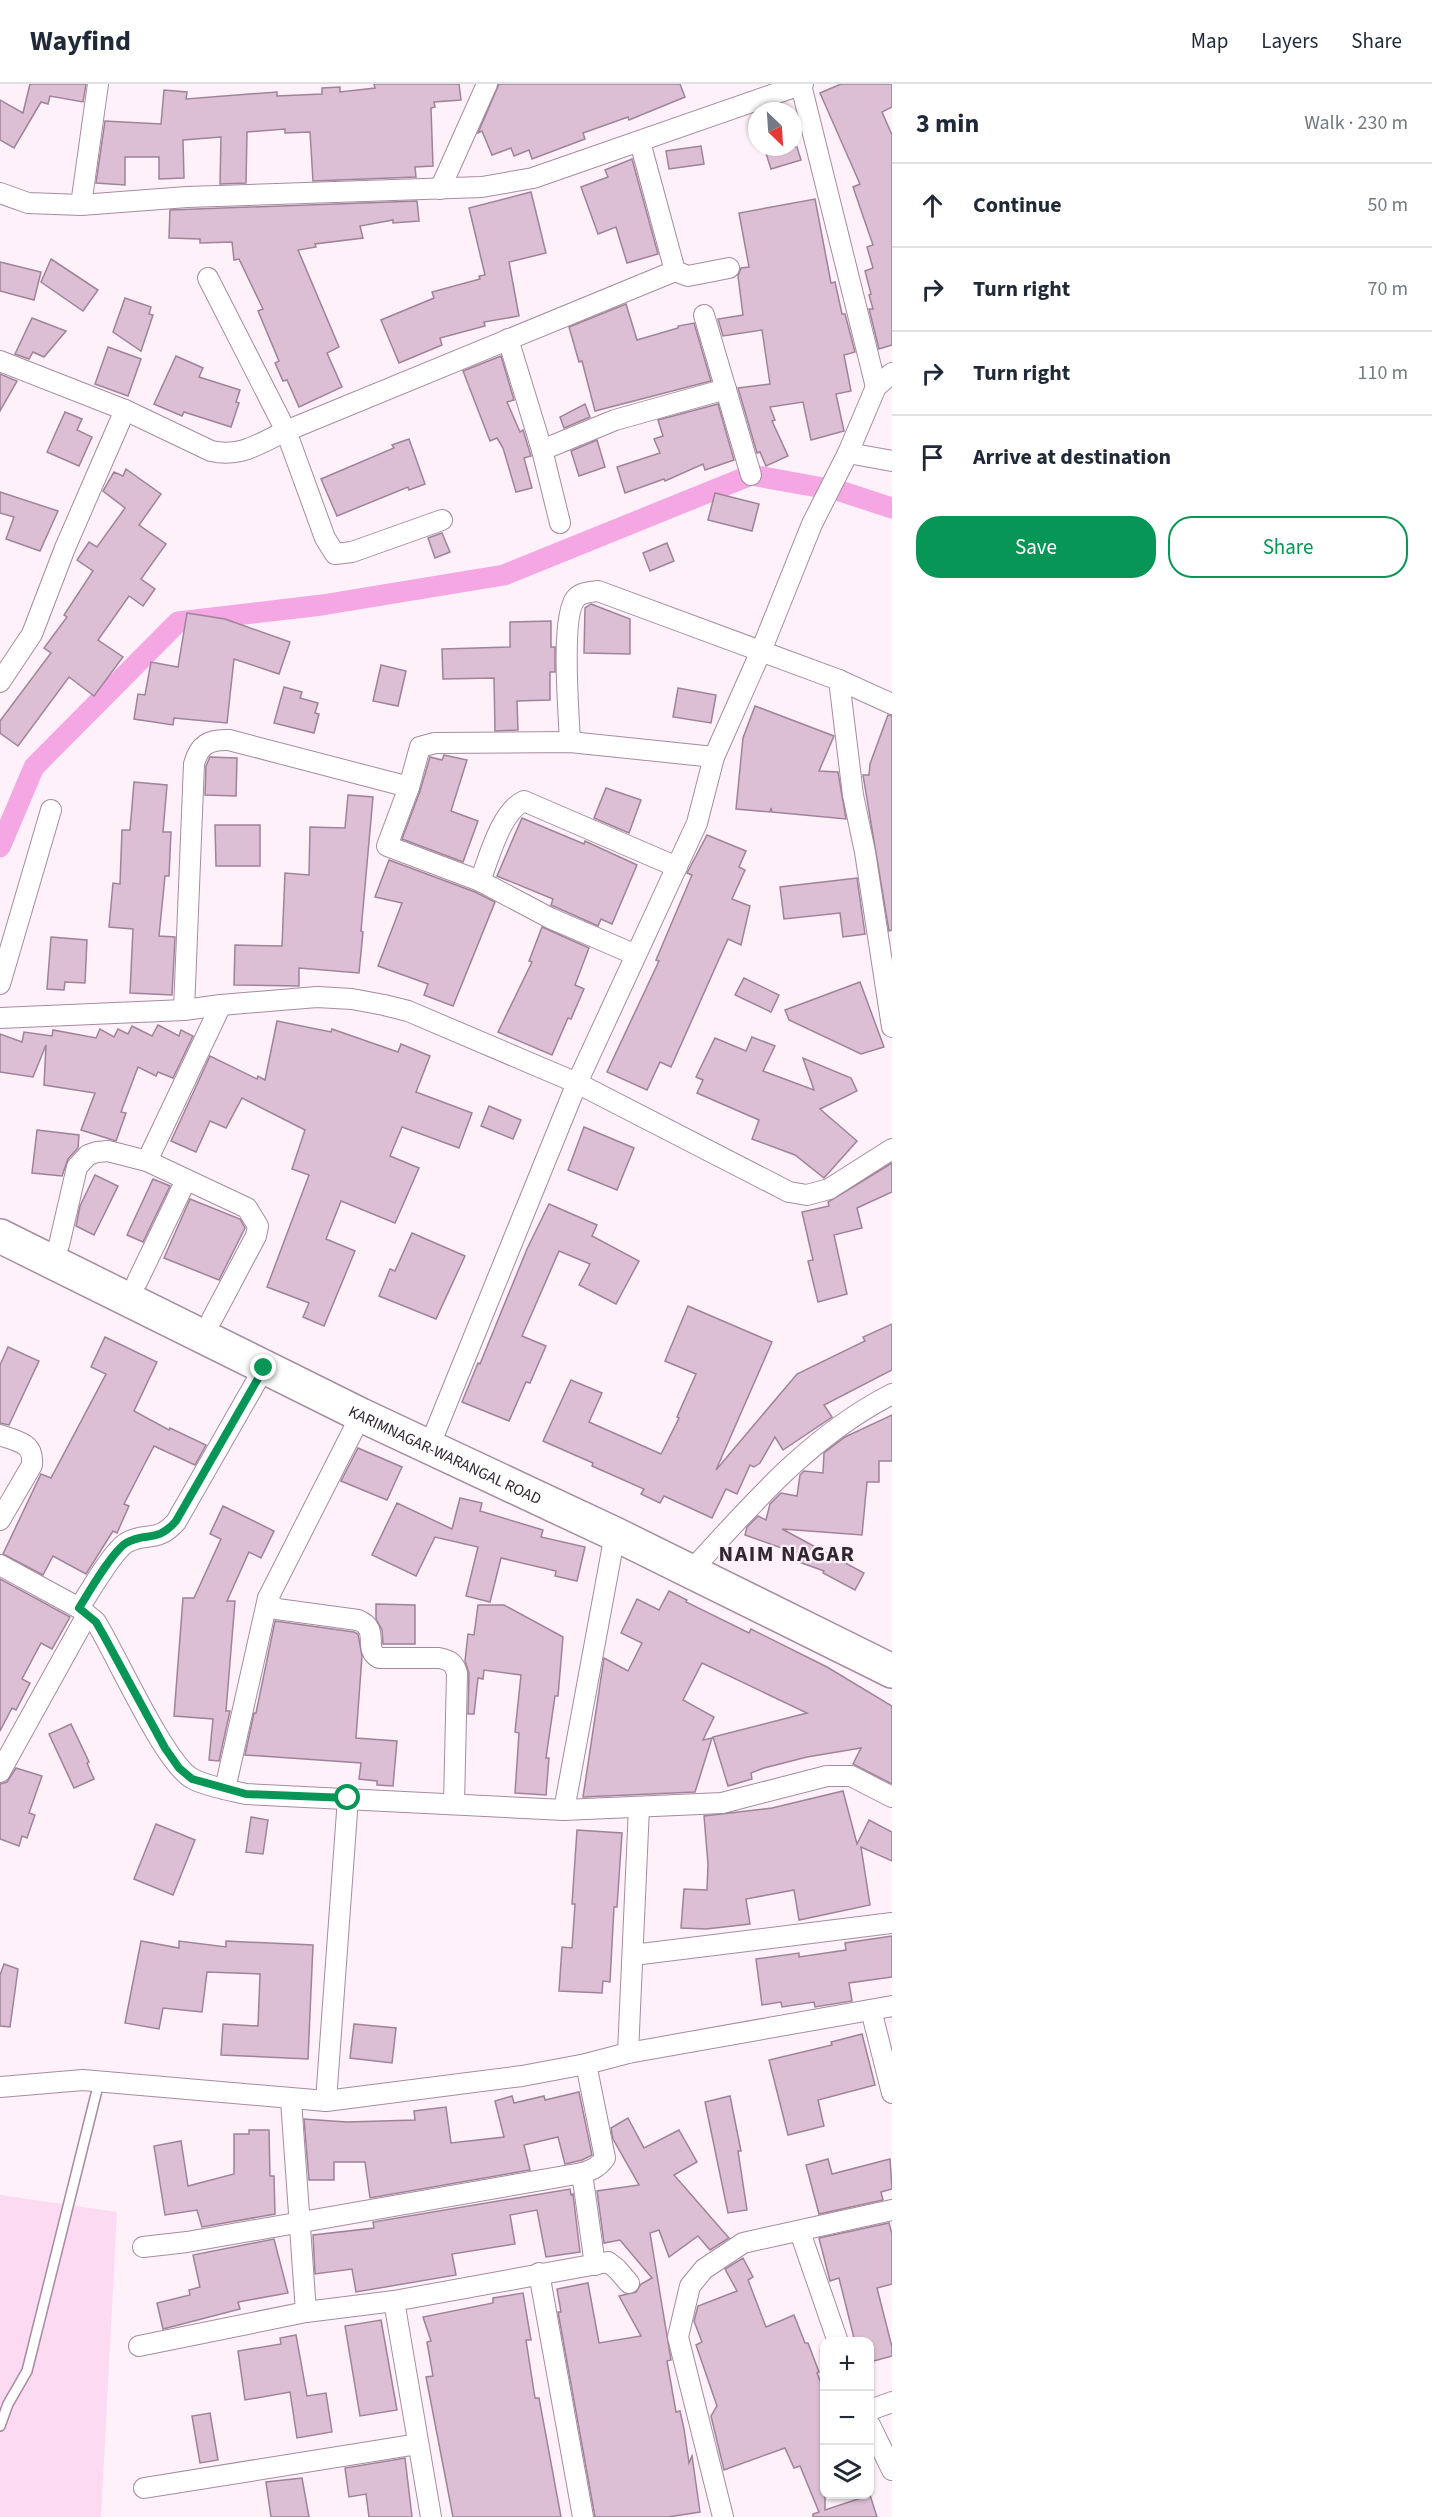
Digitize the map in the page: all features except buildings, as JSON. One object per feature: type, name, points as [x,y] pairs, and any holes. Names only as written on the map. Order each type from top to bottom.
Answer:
[{"type":"highway","name":"KARIMNAGAR-WARANGAL ROAD","points":[[0,1217],[212,1319],[615,1534],[698,1563],[892,1671]]},
{"type":"highway","name":"KARIMNAGAR-WARANGAL ROAD","points":[[0,1236],[361,1415],[433,1437],[698,1563],[892,1646]]},
{"type":"street","points":[[81,205],[98,84]]},
{"type":"street","points":[[440,189],[487,84]]},
{"type":"street","points":[[0,193],[28,203],[81,205],[187,197],[482,187],[533,178],[802,84],[876,387]]},
{"type":"street","points":[[640,142],[675,271]]},
{"type":"street","points":[[0,361],[125,410],[211,451],[226,454],[238,453],[286,431],[675,271],[688,276],[729,268]]},
{"type":"street","points":[[208,278],[286,431],[325,538],[335,554],[352,552],[442,520]]},
{"type":"street","points":[[704,315],[751,476]]},
{"type":"street","points":[[508,339],[542,450],[560,523]]},
{"type":"street","points":[[433,1437],[577,1083],[697,823],[714,757],[761,651],[812,524],[846,456],[876,387],[892,374]]},
{"type":"street","points":[[542,450],[615,420],[726,389]]},
{"type":"street","points":[[0,682],[32,634],[65,548],[125,410]]},
{"type":"street","points":[[846,456],[892,461]]},
{"type":"street","points":[[570,742],[567,621],[575,599],[583,593],[598,591],[838,680],[892,704]]},
{"type":"street","points":[[838,680],[853,795],[865,852],[892,1026]]},
{"type":"street","points":[[184,1010],[194,764],[197,753],[203,745],[213,740],[229,740],[409,787]]},
{"type":"street","points":[[636,955],[550,918],[480,880],[387,846],[409,787],[420,747],[427,744],[570,742],[714,757]]},
{"type":"street","points":[[480,880],[507,816],[516,805],[524,801],[677,867]]},
{"type":"street","points":[[0,984],[51,810]]},
{"type":"street","points":[[0,1018],[184,1010],[317,997],[352,999],[408,1011],[577,1083],[789,1192],[807,1195],[829,1188],[892,1149]]},
{"type":"street","points":[[147,1161],[221,1005]]},
{"type":"street","points":[[59,1245],[77,1167],[97,1152],[108,1151],[147,1161],[247,1208],[258,1226],[256,1236],[212,1319]]},
{"type":"street","points":[[137,1282],[186,1180]]},
{"type":"street","points":[[0,1772],[83,1611],[119,1548],[139,1538],[160,1535],[176,1521],[264,1368]]},
{"type":"street","points":[[698,1563],[779,1475],[863,1410],[892,1394]]},
{"type":"street","points":[[225,1789],[268,1598],[361,1415]]},
{"type":"street","points":[[0,1435],[26,1444],[31,1450],[32,1465],[0,1520]]},
{"type":"street","points":[[564,1810],[615,1534]]},
{"type":"street","points":[[0,1565],[83,1611],[96,1622],[165,1748],[179,1768],[192,1779],[225,1789],[246,1794],[564,1810],[722,1803],[827,1776],[851,1776],[892,1797]]},
{"type":"street","points":[[268,1598],[270,1604],[277,1609],[358,1620],[365,1623],[370,1628],[372,1650],[379,1658],[440,1658],[449,1660],[455,1666],[457,1673],[454,1804]]},
{"type":"street","points":[[326,2101],[348,1798]]},
{"type":"street","points":[[628,2053],[639,1807]]},
{"type":"street","points":[[633,1955],[892,1923]]},
{"type":"street","points":[[0,2087],[83,2080],[291,2100],[326,2101],[522,2076],[586,2064],[628,2053],[892,2006]]},
{"type":"street","points":[[871,2010],[892,2093]]},
{"type":"street","points":[[143,2247],[300,2223],[582,2173],[601,2164],[605,2158],[586,2064]]},
{"type":"street","points":[[291,2100],[306,2312]]},
{"type":"street","points":[[582,2173],[595,2265]]},
{"type":"street","points":[[723,2517],[678,2337],[690,2286],[704,2269],[743,2243],[892,2210]]},
{"type":"street","points":[[800,2232],[836,2337]]},
{"type":"street","points":[[139,2346],[306,2312],[393,2301],[608,2262],[629,2283]]},
{"type":"street","points":[[539,2273],[583,2517]]},
{"type":"street","points":[[393,2301],[431,2517]]},
{"type":"street","points":[[874,2409],[892,2402]]},
{"type":"street","points":[[874,2433],[892,2470]]},
{"type":"street","points":[[144,2487],[418,2444]]},
{"type":"lane","points":[[0,2426],[8,2404],[27,2371],[99,2082]]},
{"type":"shaded area","points":[[0,2195],[117,2212],[101,2517],[0,2517]]},
{"type":"waterway","points":[[0,847],[34,767],[178,622],[322,605],[504,575],[751,475],[840,491],[892,508]]},
{"type":"district","name":"NAIM NAGAR","points":[[787,1553]]},
{"type":"route","points":[[264,1368],[176,1521],[160,1535],[139,1538],[119,1548],[79,1608],[96,1622],[165,1748],[179,1768],[192,1779],[246,1794],[348,1798]]}]
